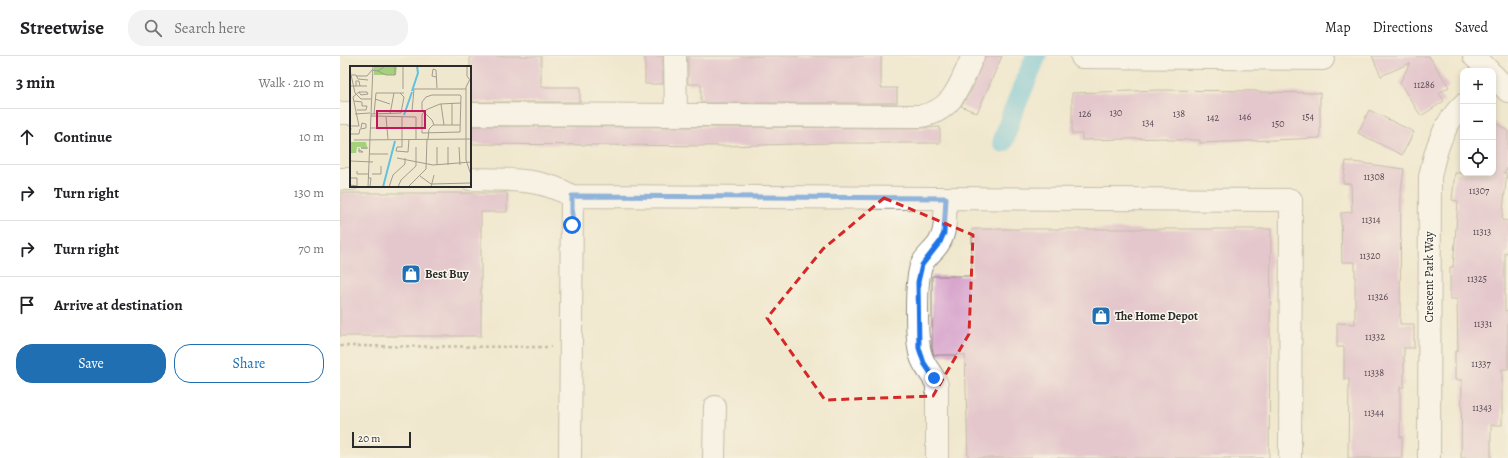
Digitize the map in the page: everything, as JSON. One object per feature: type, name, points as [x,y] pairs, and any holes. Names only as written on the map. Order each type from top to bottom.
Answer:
[{"type":"street","points":[[675,56],[676,115]]},
{"type":"street","points":[[471,114],[930,115],[950,102],[973,56]]},
{"type":"street","points":[[1474,56],[1497,76]]},
{"type":"street","points":[[1082,57],[1323,59]]},
{"type":"street","name":"Crescent Park Way","points":[[1429,458],[1430,177],[1435,152],[1445,129],[1460,109]]},
{"type":"street","points":[[471,179],[530,180],[553,186],[572,196],[1291,200],[1290,458]]},
{"type":"street","points":[[570,458],[572,196]]},
{"type":"street","points":[[937,458],[937,385],[931,372],[924,363],[919,348],[918,282],[922,265],[940,242],[944,233],[946,198]]},
{"type":"street","points":[[714,458],[715,407]]},
{"type":"path","points":[[340,346],[555,347]]},
{"type":"highlighted area","points":[[884,198],[973,235],[969,334],[933,396],[825,400],[767,318],[823,249]]},
{"type":"building","points":[[470,56],[541,56],[541,87],[580,87],[580,102],[471,102]]},
{"type":"building","points":[[645,56],[663,56],[663,84],[645,84]]},
{"type":"building","points":[[688,56],[881,56],[881,88],[897,88],[897,103],[701,103],[701,84],[688,84]]},
{"type":"building","points":[[985,56],[1002,56],[977,113],[961,106],[971,91]]},
{"type":"building","points":[[1372,56],[1429,56],[1449,87],[1439,93],[1444,101],[1421,116],[1400,83],[1410,63],[1381,76]]},
{"type":"building","points":[[1161,90],[1320,93],[1320,138],[1200,143],[1200,140],[1168,140],[1168,138],[1082,140],[1082,134],[1072,134],[1072,93]]},
{"type":"building","points":[[1369,110],[1414,132],[1402,155],[1358,133]]},
{"type":"building","points":[[1496,123],[1508,131],[1508,167],[1504,173],[1507,173],[1502,220],[1508,221],[1508,253],[1505,252],[1505,311],[1508,310],[1508,369],[1502,369],[1502,425],[1491,425],[1491,458],[1461,458],[1462,380],[1455,380],[1455,351],[1458,351],[1457,299],[1450,299],[1450,267],[1453,267],[1458,201],[1452,200],[1455,173],[1460,173],[1460,176],[1496,176]]},
{"type":"building","points":[[471,126],[940,127],[940,143],[832,143],[725,146],[471,144]]},
{"type":"building","points":[[1346,161],[1404,169],[1401,191],[1400,324],[1414,324],[1414,348],[1404,348],[1404,387],[1400,387],[1400,437],[1402,437],[1402,458],[1348,458],[1349,379],[1344,379],[1344,347],[1337,347],[1337,323],[1355,324],[1355,262],[1342,262],[1341,213],[1352,212],[1351,184],[1343,183]]},
{"type":"building","name":"Best Buy","points":[[340,193],[507,193],[507,212],[481,212],[481,336],[340,336]]},
{"type":"building","name":"The Home Depot","points":[[972,229],[1271,229],[1269,458],[968,458],[965,355],[934,355],[932,348],[932,276],[972,276]]},
{"type":"waterway","points":[[1003,142],[1012,114],[1036,56]]},
{"type":"place","name":"Best Buy","points":[[411,274]]},
{"type":"place","name":"The Home Depot","points":[[1101,316]]},
{"type":"route","points":[[572,225],[572,196],[946,198],[944,233],[940,242],[927,256],[922,265],[918,282],[919,348],[921,357],[934,378]]}]
